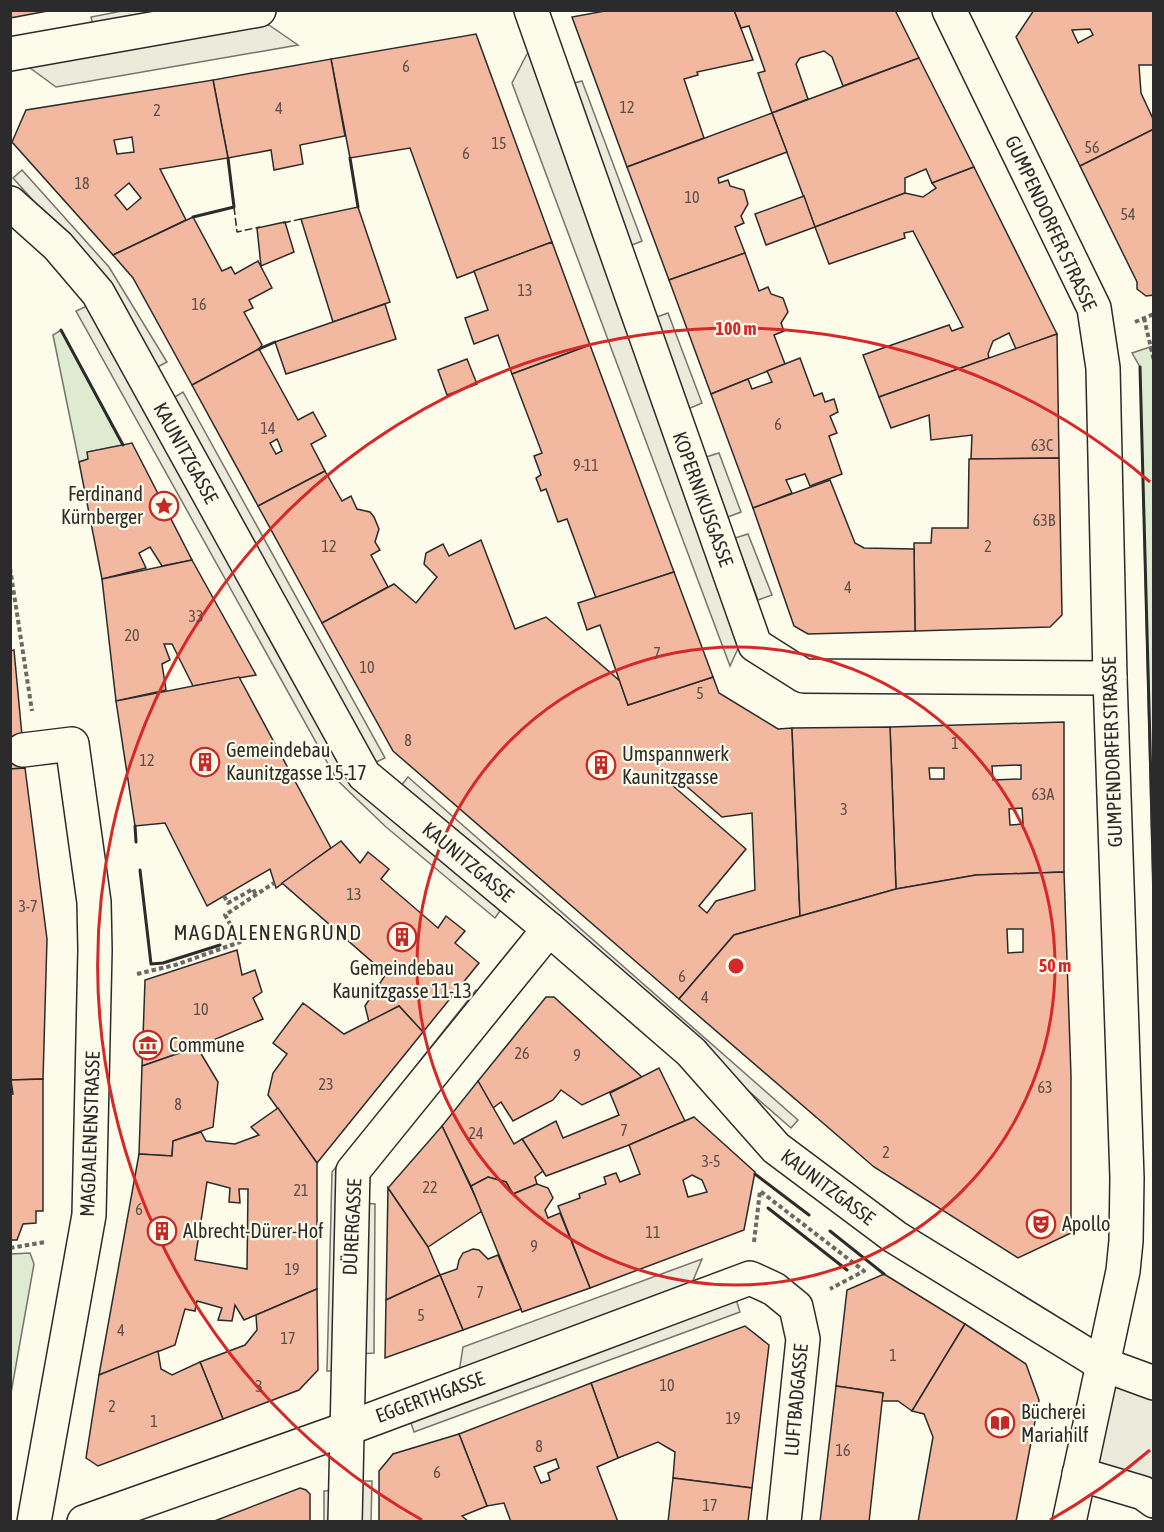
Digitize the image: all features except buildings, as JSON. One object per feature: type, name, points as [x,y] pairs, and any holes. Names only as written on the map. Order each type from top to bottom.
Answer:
[{"type":"street","points":[[10,54],[259,10]]},
{"type":"street","name":"KOPERNIKUSGASSE","points":[[531,10],[755,645],[804,676],[1110,678]]},
{"type":"street","name":"GUMPENDORFER STRASSE","points":[[949,10],[1094,308],[1103,368],[1110,678],[1127,1178],[1126,1241],[1122,1271],[1069,1521]]},
{"type":"street","name":"KAUNITZGASSE","points":[[10,203],[58,246],[98,293],[364,775],[549,929],[691,1052],[776,1148],[895,1237],[1101,1364],[1154,1383]]},
{"type":"street","name":"MAGDALENENSTRASSE","points":[[30,749],[72,744],[94,902],[95,950],[89,1215],[34,1521]]},
{"type":"street","name":"DÜRERGASSE","points":[[345,1521],[353,1171],[549,929]]},
{"type":"street","name":"EGGERTHGASSE","points":[[84,1521],[346,1429],[773,1291]]},
{"type":"street","name":"LUFTBADGASSE","points":[[773,1291],[803,1339],[783,1521]]},
{"type":"street","points":[[1079,1474],[1143,1493],[1154,1502]]},
{"type":"path","points":[[1144,318],[1154,361]]},
{"type":"path","points":[[10,568],[30,749]]},
{"type":"path","points":[[137,974],[175,965],[240,942],[225,915],[274,883]]},
{"type":"path","points":[[224,896],[228,903],[253,889],[256,895]]},
{"type":"path","points":[[760,1191],[864,1271],[773,1291],[760,1191]]},
{"type":"path","points":[[10,1248],[47,1242]]},
{"type":"green space","points":[[61,330],[123,445],[88,452],[88,459],[79,462],[53,335]]},
{"type":"green space","points":[[1154,346],[1153,896],[1140,367],[1132,353]]},
{"type":"green space","points":[[30,1253],[34,1264],[11,1393],[11,1254]]},
{"type":"shaded area","points":[[127,10],[174,11],[94,28],[91,17]]},
{"type":"shaded area","points":[[269,25],[298,45],[56,87],[26,65]]},
{"type":"shaded area","points":[[529,50],[746,631],[730,666],[512,83]]},
{"type":"shaded area","points":[[582,81],[642,241],[627,247],[567,85]]},
{"type":"shaded area","points":[[22,170],[109,267],[167,362],[156,368],[98,273],[13,178]]},
{"type":"shaded area","points":[[89,305],[349,774],[502,908],[495,918],[386,827],[337,780],[76,311]]},
{"type":"shaded area","points":[[668,313],[702,403],[688,409],[654,318]]},
{"type":"shaded area","points":[[183,392],[385,758],[374,763],[173,398]]},
{"type":"shaded area","points":[[719,453],[741,512],[728,517],[706,457]]},
{"type":"shaded area","points":[[748,534],[772,595],[758,600],[735,538]]},
{"type":"shaded area","points":[[408,777],[798,1120],[791,1128],[400,787]]},
{"type":"shaded area","points":[[476,990],[486,997],[345,1176],[341,1371],[327,1371],[332,1172]]},
{"type":"shaded area","points":[[362,1203],[375,1204],[374,1353],[359,1354]]},
{"type":"shaded area","points":[[702,1259],[687,1295],[458,1379],[463,1347]]},
{"type":"shaded area","points":[[736,1299],[740,1312],[414,1432],[410,1420]]},
{"type":"shaded area","points":[[1102,1364],[1153,1383],[1153,1501],[1079,1474]]},
{"type":"shaded area","points":[[358,1481],[372,1481],[371,1521],[357,1522]]},
{"type":"shaded area","points":[[339,1490],[339,1521],[324,1522],[324,1491]]},
{"type":"fence","points":[[234,207],[237,232],[260,227]]},
{"type":"fence","points":[[283,223],[301,219]]},
{"type":"wall","points":[[193,217],[234,207],[228,158]]},
{"type":"wall","points":[[350,158],[358,207]]},
{"type":"wall","points":[[61,330],[123,445]]},
{"type":"wall","points":[[259,349],[275,342]]},
{"type":"wall","points":[[1140,367],[1154,896]]},
{"type":"wall","points":[[135,826],[136,842]]},
{"type":"wall","points":[[140,870],[151,964],[163,963],[220,945]]},
{"type":"wall","points":[[755,1174],[809,1215]]},
{"type":"wall","points":[[768,1208],[847,1270]]},
{"type":"wall","points":[[830,1231],[884,1274]]},
{"type":"place","name":"Ferdinand Kürnberger","points":[[164,506]]},
{"type":"place","name":"Gemeindebau Kaunitzgasse 15-17","points":[[205,762]]},
{"type":"place","name":"Umspannwerk Kaunitzgasse","points":[[601,765]]},
{"type":"place","name":"Gemeindebau Kaunitzgasse 11-13","points":[[402,937]]},
{"type":"place","name":"Commune","points":[[148,1045]]},
{"type":"place","name":"Apollo","points":[[1041,1224]]},
{"type":"place","name":"Albrecht-Dürer-Hof","points":[[162,1231]]},
{"type":"place","name":"Bücherei Mariahilf","points":[[1000,1423]]},
{"type":"district","name":"MAGDALENENGRUND","points":[[268,933]]}]
